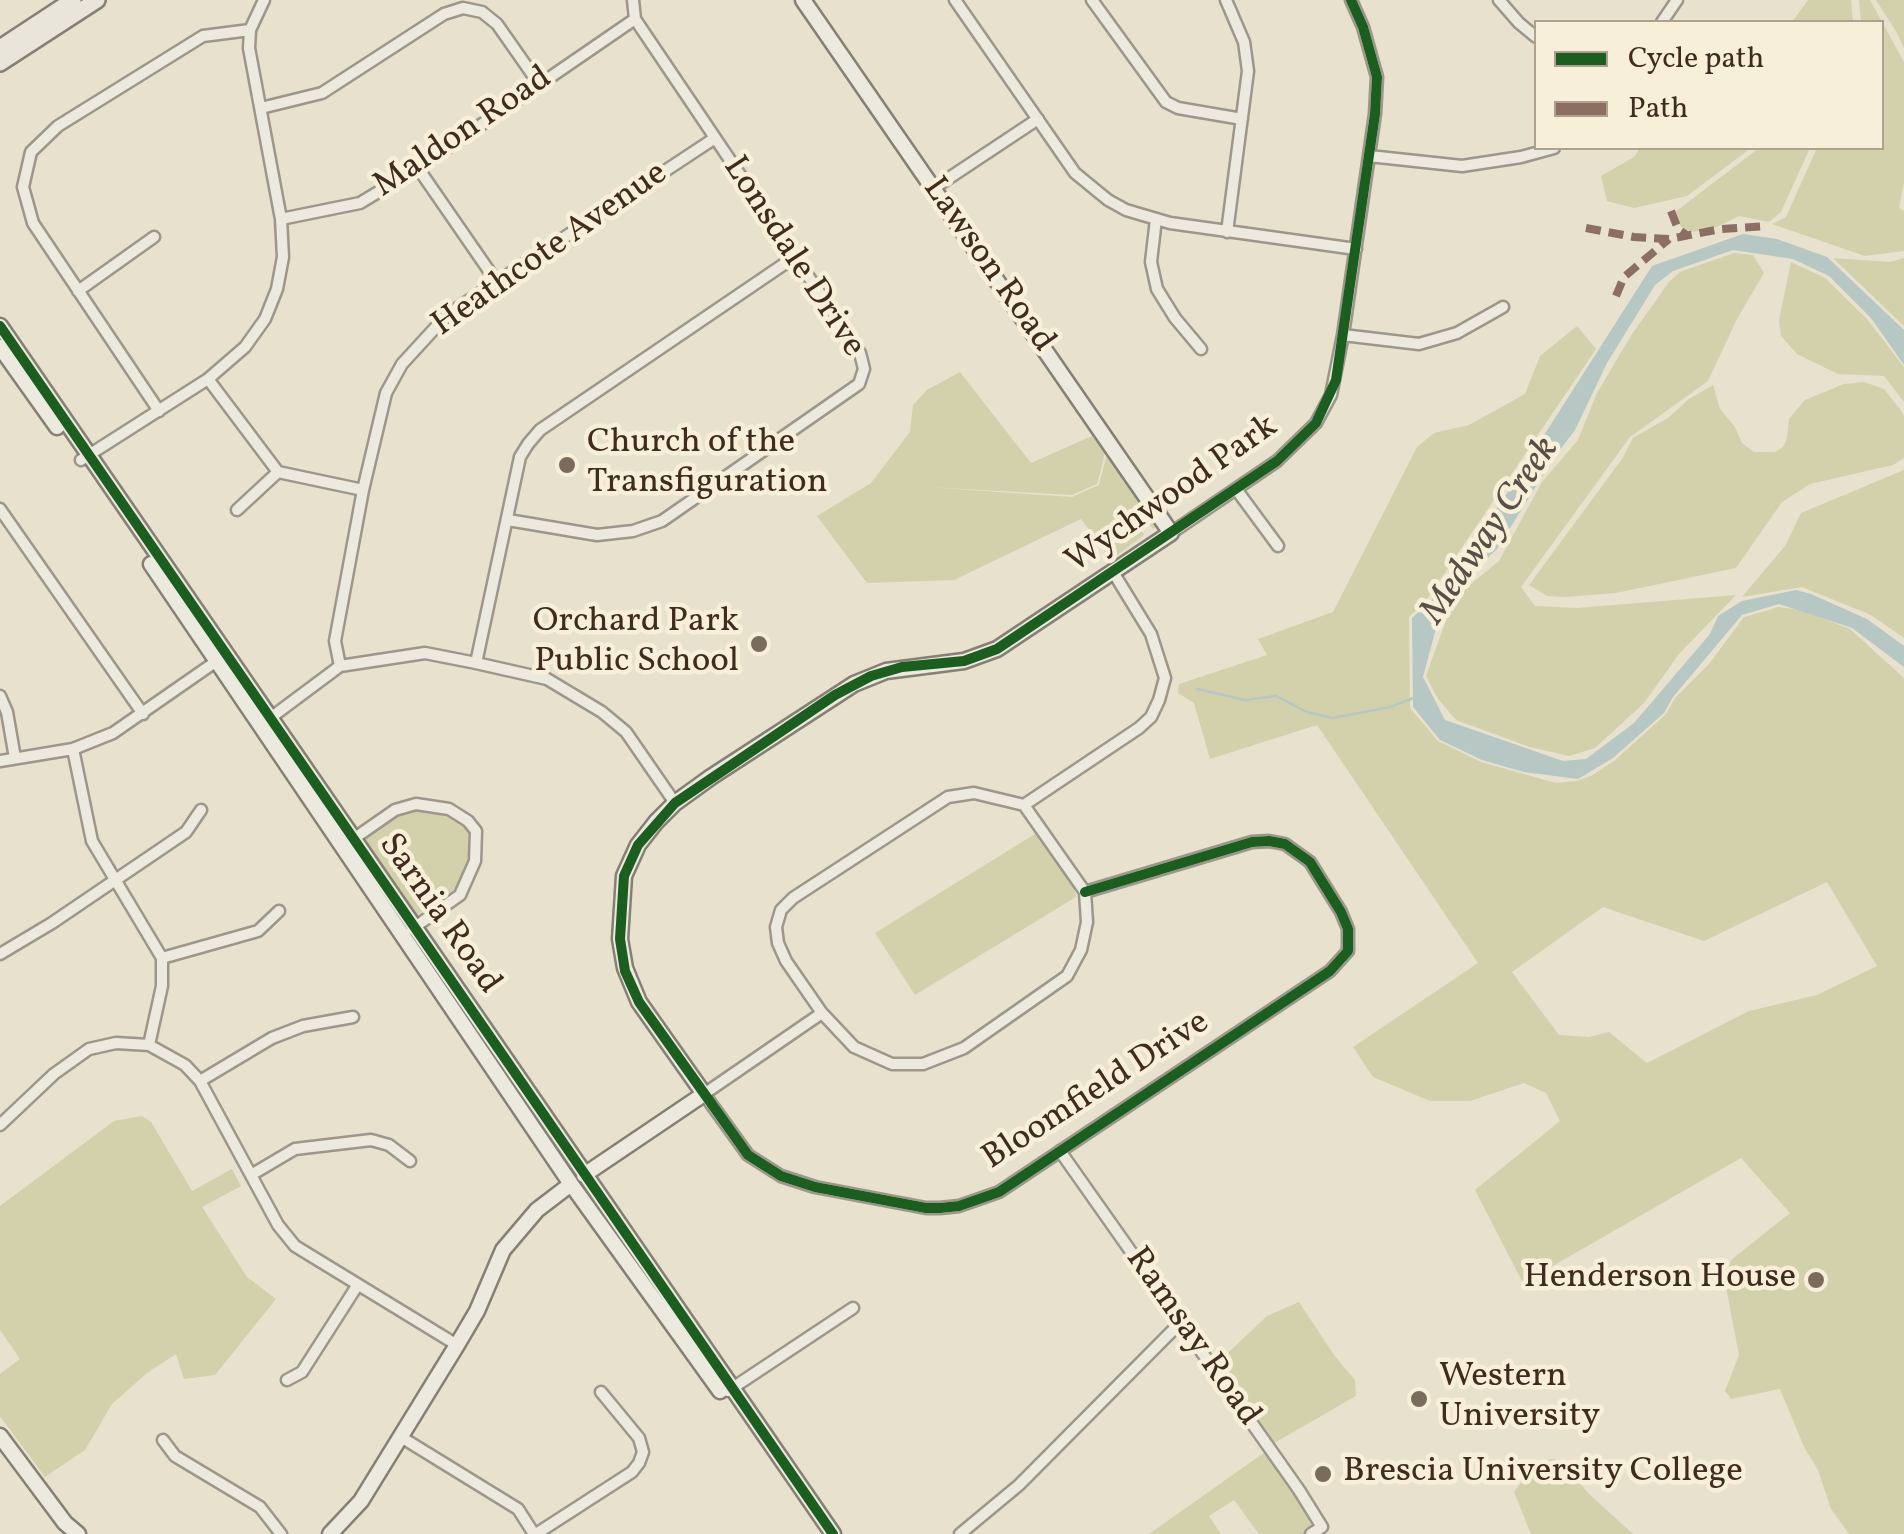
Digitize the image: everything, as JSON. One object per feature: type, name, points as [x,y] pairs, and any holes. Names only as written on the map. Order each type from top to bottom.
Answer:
[{"type":"main road","points":[[0,48],[73,0]]},
{"type":"main road","points":[[0,63],[97,0]]},
{"type":"street","points":[[85,458],[208,378],[245,347],[265,319],[277,289],[283,257],[281,219],[249,48],[250,30],[264,0]]},
{"type":"street","name":"Lonsdale Drive","points":[[508,520],[596,535],[633,531],[662,521],[859,384],[864,369],[860,353],[635,19],[633,0]]},
{"type":"street","name":"Lawson Road","points":[[803,0],[1171,533]]},
{"type":"street","points":[[956,0],[1075,173],[1089,187],[1126,210],[1156,219],[1356,249]]},
{"type":"street","points":[[1092,0],[1166,102],[1178,108],[1242,119]]},
{"type":"street","points":[[1226,0],[1244,42],[1248,70],[1227,232]]},
{"type":"street","name":"Wychwood Park","points":[[675,803],[854,684],[902,667],[964,660],[997,649],[1278,461],[1316,423],[1331,396],[1344,335],[1376,77],[1364,27],[1351,0]]},
{"type":"street","points":[[1498,0],[1534,35]]},
{"type":"street","points":[[261,108],[322,93],[444,14],[463,8],[482,12],[496,24],[539,84]]},
{"type":"street","name":"Maldon Road","points":[[281,219],[360,203],[418,168],[635,19]]},
{"type":"street","points":[[159,410],[33,223],[23,187],[31,152],[58,126],[203,36],[250,30]]},
{"type":"street","points":[[934,188],[1038,119]]},
{"type":"street","name":"Heathcote Avenue","points":[[340,666],[335,642],[364,490],[386,393],[402,364],[448,315],[715,138]]},
{"type":"street","points":[[1369,156],[1462,166],[1547,150]]},
{"type":"street","points":[[418,168],[496,281]]},
{"type":"street","points":[[1156,219],[1151,262],[1157,289],[1201,349]]},
{"type":"street","points":[[78,291],[154,237]]},
{"type":"street","points":[[476,663],[520,457],[540,430],[796,256]]},
{"type":"street","points":[[1344,335],[1419,344],[1457,332],[1503,307]]},
{"type":"street","name":"Sarnia Road","points":[[0,326],[220,659],[577,1180],[833,1534]]},
{"type":"street","name":"Sarnia Road","points":[[0,347],[85,458]]},
{"type":"street","points":[[208,378],[278,472],[364,490]]},
{"type":"street","points":[[237,510],[278,472]]},
{"type":"street","points":[[1236,489],[1278,546]]},
{"type":"street","points":[[0,509],[144,714]]},
{"type":"street","points":[[1024,805],[1139,728],[1151,717],[1159,700],[1165,678],[1160,656],[1140,612],[1113,572]]},
{"type":"street","points":[[268,720],[340,666],[425,652],[546,679],[602,712],[626,732],[675,803]]},
{"type":"street","points":[[0,761],[73,749],[112,733],[220,659]]},
{"type":"street","name":"Sarnia Road","points":[[220,659],[268,720],[347,843]]},
{"type":"street","points":[[0,696],[7,712],[15,758]]},
{"type":"street","points":[[73,749],[92,841],[162,958],[162,986],[149,1045]]},
{"type":"street","points":[[974,793],[1024,805],[1085,892],[1084,938],[1067,976],[952,1054],[923,1064],[892,1064],[854,1047],[822,1012],[786,961],[776,927],[781,910],[792,898],[948,797],[974,793]]},
{"type":"street","name":"Bloomfield Drive","points":[[675,803],[638,845],[624,876],[620,939],[625,971],[639,1002],[748,1155],[781,1176],[815,1187],[926,1208],[959,1206],[1000,1192],[1330,971],[1348,951],[1350,941],[1340,912],[1310,862],[1285,844],[1269,840],[1085,892]]},
{"type":"street","points":[[347,843],[395,810],[416,804],[449,809],[476,831],[475,861],[460,895],[408,932]]},
{"type":"street","points":[[0,954],[186,832],[201,810]]},
{"type":"street","points":[[162,958],[258,931],[279,911]]},
{"type":"street","points":[[330,1534],[362,1501],[477,1311],[503,1250],[537,1210],[822,1012]]},
{"type":"street","points":[[200,1080],[272,1038],[303,1026],[353,1017]]},
{"type":"street","points":[[0,1125],[54,1074],[89,1049],[116,1043],[149,1045],[185,1065],[200,1080],[278,1226],[295,1246],[457,1346]]},
{"type":"street","points":[[251,1175],[295,1149],[371,1140],[389,1146],[410,1161]]},
{"type":"street","name":"Ramsay Road","points":[[1060,1150],[1316,1530]]},
{"type":"street","points":[[288,1380],[302,1372],[357,1286]]},
{"type":"street","points":[[727,1392],[853,1308]]},
{"type":"street","points":[[960,1534],[1019,1486],[1180,1323]]},
{"type":"street","points":[[401,1436],[518,1509],[535,1534],[632,1472],[638,1463],[643,1452],[640,1438],[600,1392]]},
{"type":"street","name":"Sarnia Road","points":[[727,1392],[822,1534]]},
{"type":"street","points":[[163,1440],[175,1456],[260,1507],[281,1534]]},
{"type":"street","points":[[2,1442],[65,1523],[78,1534]]},
{"type":"green space","points":[[1808,0],[1851,0],[1853,20],[1793,20]]},
{"type":"green space","points":[[1859,0],[1870,0],[1881,20],[1861,20]]},
{"type":"green space","points":[[1876,0],[1904,0],[1904,48],[1897,33]]},
{"type":"green space","points":[[1884,26],[1904,62],[1904,182],[1899,208],[1904,211],[1904,251],[1865,256],[1772,224],[1786,217],[1816,150],[1884,150]]},
{"type":"green space","points":[[1639,150],[1748,150],[1687,196],[1634,208],[1607,201],[1601,176],[1634,157]]},
{"type":"green space","points":[[1756,150],[1809,150],[1781,212],[1769,222],[1739,216],[1717,227],[1692,232],[1681,227],[1675,212]]},
{"type":"green space","points":[[1734,253],[1753,255],[1764,273],[1708,381],[1630,437],[1521,587],[1535,606],[1577,608],[1736,595],[1679,654],[1644,703],[1595,748],[1569,756],[1530,747],[1456,720],[1438,699],[1426,676],[1454,598],[1499,561],[1542,482],[1578,440],[1597,393],[1632,334],[1669,282],[1680,272]]},
{"type":"green space","points":[[1833,258],[1890,262],[1904,258],[1904,326]]},
{"type":"green space","points":[[1791,262],[1825,278],[1867,319],[1904,367],[1904,402],[1884,376],[1838,374],[1797,354],[1781,336],[1779,320]]},
{"type":"green space","points":[[1577,326],[1596,349],[1425,602],[1409,617],[1410,708],[1438,741],[1481,762],[1556,783],[1591,776],[1614,761],[1666,714],[1675,698],[1709,664],[1744,617],[1778,607],[1801,610],[1850,629],[1904,678],[1904,1534],[1849,1534],[1831,1509],[1818,1470],[1780,1389],[1731,1399],[1725,1391],[1739,1355],[1725,1282],[1731,1260],[1790,1213],[1741,1158],[1523,1283],[1475,1190],[1560,1121],[1546,1093],[1524,1083],[1470,1101],[1430,1101],[1373,1077],[1353,1047],[1478,963],[1317,725],[1210,759],[1194,703],[1178,693],[1179,684],[1267,655],[1258,639],[1333,612],[1417,447],[1434,433],[1469,425],[1525,394],[1540,356]],"holes":[[[1827,882],[1877,966],[1817,995],[1749,1011],[1647,1063],[1609,1032],[1589,1037],[1559,1035],[1512,972],[1603,907],[1704,941]]]},
{"type":"green space","points":[[960,372],[1031,463],[1092,436],[1105,453],[1097,484],[1072,495],[926,487],[1072,497],[1099,485],[1107,454],[1157,526],[1153,529],[1145,518],[1136,523],[1144,535],[1111,560],[1081,519],[954,580],[867,583],[817,516],[871,483],[910,432],[913,405],[927,390]]},
{"type":"green space","points":[[1864,382],[1884,389],[1904,416],[1904,458],[1893,465],[1810,484],[1782,502],[1736,568],[1616,593],[1547,596],[1529,585],[1622,459],[1633,438],[1668,418],[1689,399],[1713,385],[1720,409],[1742,443],[1754,452],[1775,452],[1783,447],[1789,419],[1805,400],[1844,384]]},
{"type":"green space","points":[[1904,470],[1904,638],[1871,615],[1802,587],[1742,597],[1785,546],[1801,513]]},
{"type":"green space","points":[[401,812],[442,813],[463,822],[472,846],[457,888],[416,916],[363,839]]},
{"type":"green space","points":[[1035,834],[1074,887],[1076,897],[915,995],[875,933]]},
{"type":"green space","points":[[142,1116],[151,1122],[192,1191],[232,1169],[241,1186],[202,1207],[247,1277],[276,1299],[215,1375],[184,1379],[176,1354],[112,1404],[85,1450],[45,1477],[0,1416],[0,1374],[20,1359],[0,1330],[0,1206],[114,1121]]},
{"type":"green space","points":[[1299,1302],[1355,1380],[1356,1396],[1269,1446],[1214,1366],[1267,1316]]},
{"type":"green space","points":[[1265,1452],[1312,1520],[1303,1534],[1259,1534],[1234,1500],[1209,1516],[1221,1534],[1149,1534]]},
{"type":"green space","points":[[1560,1459],[1589,1494],[1633,1534],[1531,1534],[1514,1492],[1532,1468]]},
{"type":"water","name":"Medway Creek","points":[[1743,234],[1777,239],[1827,257],[1904,330],[1904,365],[1871,318],[1829,276],[1793,259],[1733,250],[1673,271],[1655,285],[1607,363],[1575,430],[1497,549],[1469,575],[1439,617],[1423,677],[1445,720],[1563,761],[1586,759],[1634,723],[1710,634],[1718,616],[1742,601],[1796,590],[1811,594],[1867,619],[1904,646],[1904,667],[1852,628],[1779,604],[1742,615],[1664,713],[1613,758],[1578,779],[1524,772],[1482,760],[1440,740],[1413,707],[1412,618],[1430,602],[1502,501],[1652,266]]},
{"type":"waterway","points":[[1197,689],[1245,700],[1276,696],[1307,712],[1333,718],[1390,707],[1416,697]]},
{"type":"marked path","points":[[1671,211],[1678,229],[1688,236]]},
{"type":"marked path","points":[[1586,228],[1669,239],[1721,229],[1766,226]]},
{"type":"marked path","points":[[1616,296],[1624,277],[1669,239]]},
{"type":"cycle path","points":[[1085,892],[1252,842],[1285,844],[1310,862],[1341,912],[1348,929],[1348,951],[1330,971],[999,1192],[959,1206],[940,1208],[815,1187],[781,1176],[748,1155],[639,1002],[625,971],[620,939],[624,876],[638,845],[675,803],[835,695],[871,676],[902,667],[964,661],[997,649],[1277,461],[1316,423],[1336,380],[1375,114],[1377,77],[1351,0]]},
{"type":"cycle path","points":[[0,326],[833,1534]]},
{"type":"place","name":"Church of the Transfiguration","points":[[567,465]]},
{"type":"place","name":"Orchard Park Public School","points":[[759,644]]},
{"type":"place","name":"Henderson House","points":[[1816,1280]]},
{"type":"place","name":"Western University","points":[[1419,1399]]},
{"type":"place","name":"Brescia University College","points":[[1323,1474]]}]
